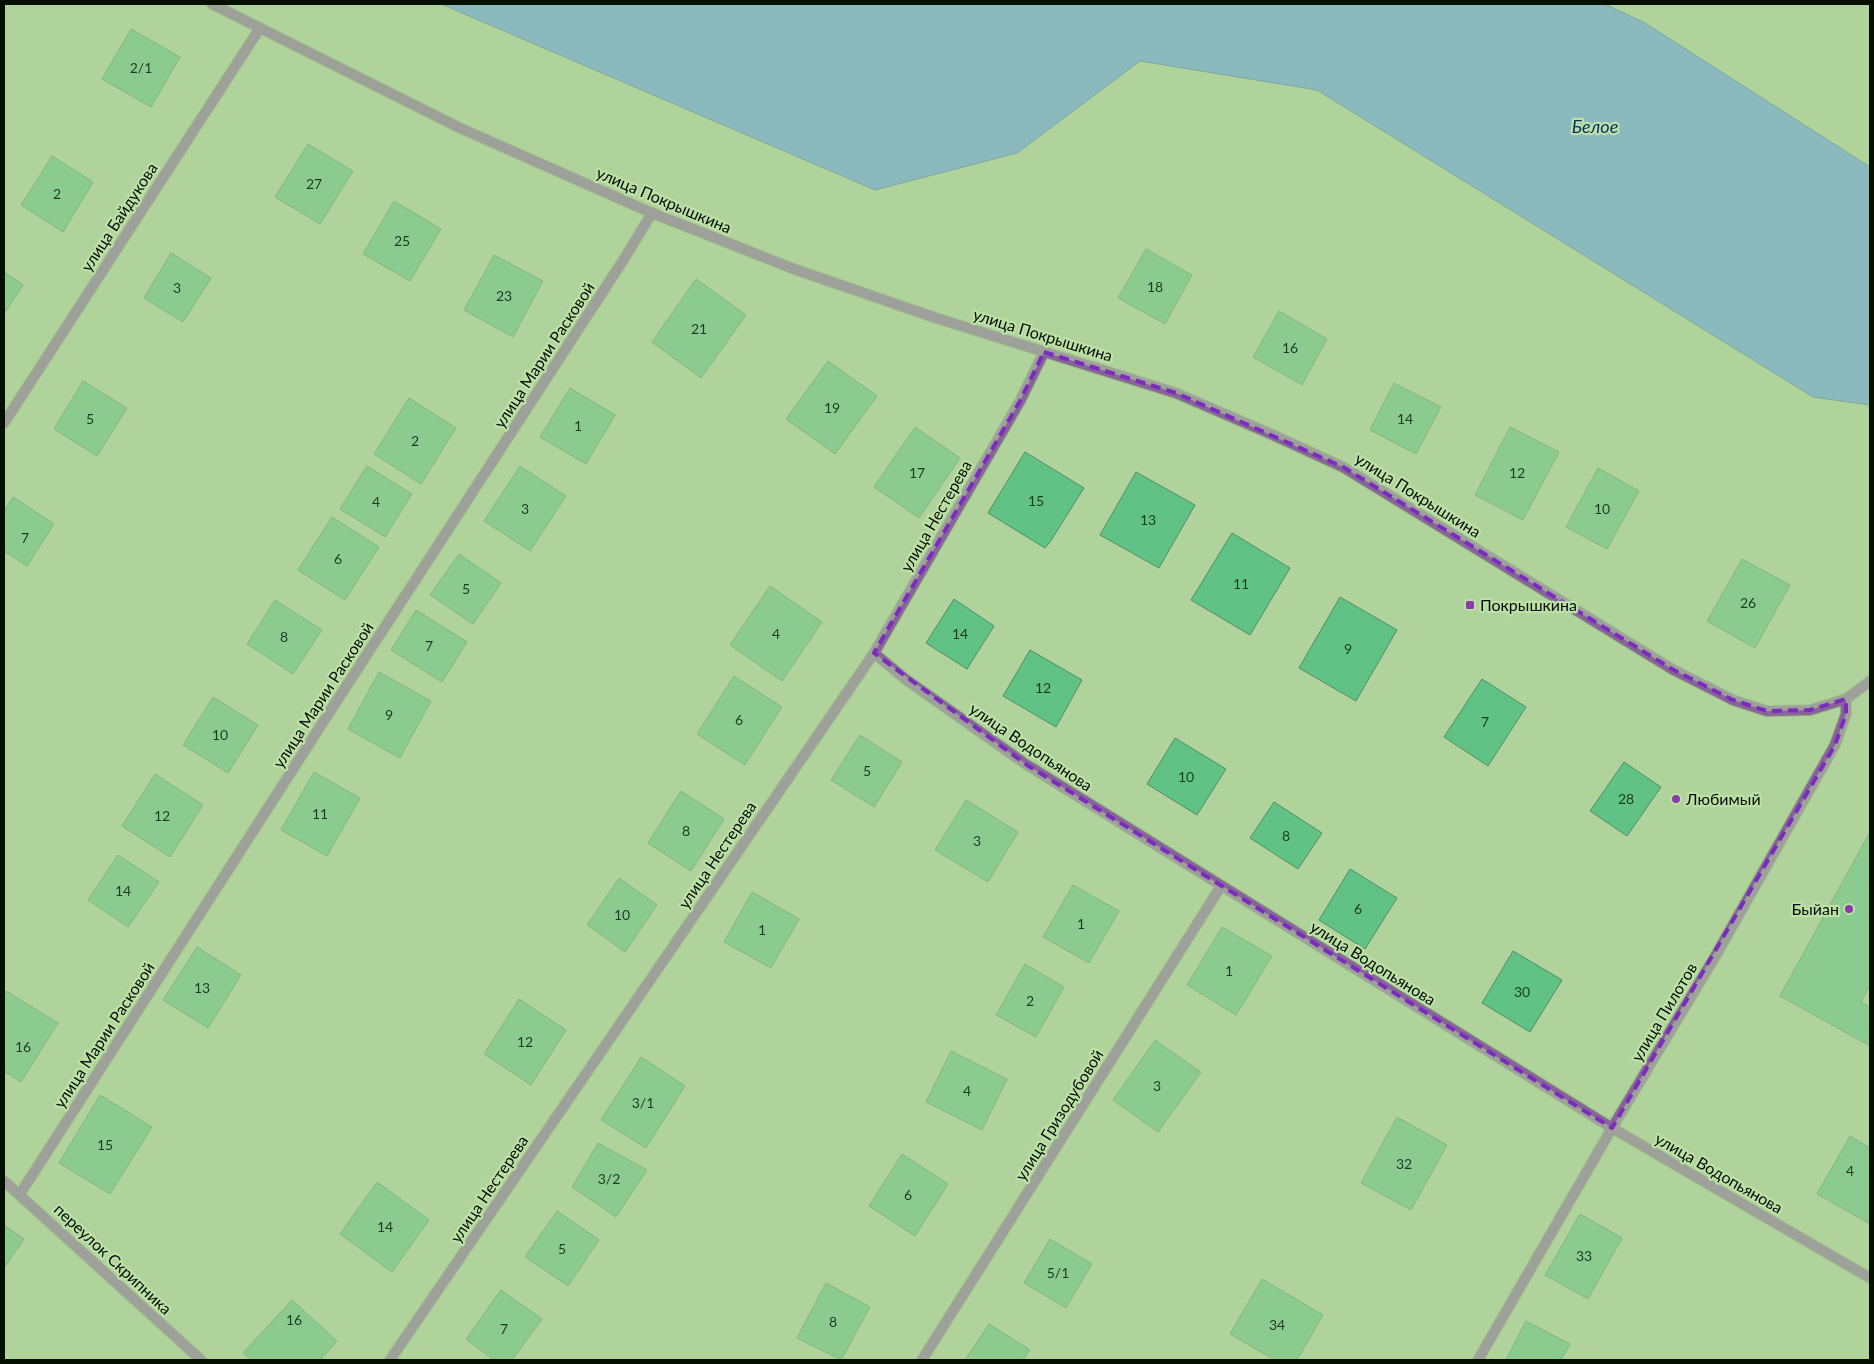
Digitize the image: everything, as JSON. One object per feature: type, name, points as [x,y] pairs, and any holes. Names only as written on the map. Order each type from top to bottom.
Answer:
[{"type":"street","name":"улица Покрышкина","points":[[212,4],[460,128],[652,213],[794,269],[936,318],[1176,393],[1343,466],[1664,664],[1733,700],[1767,711],[1810,710],[1846,698]]},
{"type":"street","name":"улица Байдукова","points":[[4,423],[260,28]]},
{"type":"street","name":"улица Марии Расковой","points":[[20,1194],[327,716],[614,276],[652,213]]},
{"type":"street","name":"улица Нестерева","points":[[390,1360],[874,653],[1020,401],[1044,352]]},
{"type":"street","name":"улица Водопьянова","points":[[874,653],[905,679],[1027,765],[1612,1128],[1870,1278]]},
{"type":"street","points":[[1846,698],[1870,680]]},
{"type":"street","name":"улица Пилотов","points":[[1478,1360],[1612,1128],[1715,957],[1835,745],[1846,714],[1846,698]]},
{"type":"street","name":"улица Гризодубовой","points":[[922,1360],[1221,886]]},
{"type":"street","name":"переулок Скрипника","points":[[4,1180],[201,1360]]},
{"type":"highlighted area","points":[[1044,352],[1176,393],[1343,467],[1672,669],[1733,700],[1767,711],[1810,710],[1846,699],[1846,714],[1835,745],[1612,1128],[1027,765],[874,653],[1020,401]]},
{"type":"water","name":"Белое","points":[[441,4],[1605,4],[1645,23],[1870,167],[1870,405],[1813,397],[1317,90],[1140,61],[1017,153],[875,190]]},
{"type":"building","points":[[131,29],[180,57],[151,107],[102,79]]},
{"type":"building","points":[[308,144],[353,171],[320,224],[275,197]]},
{"type":"building","points":[[52,156],[93,182],[63,232],[21,205]]},
{"type":"building","points":[[394,201],[441,229],[410,281],[363,254]]},
{"type":"building","points":[[1146,249],[1192,275],[1165,324],[1118,298]]},
{"type":"building","points":[[171,253],[211,278],[183,322],[144,298]]},
{"type":"building","points":[[494,255],[543,281],[513,337],[464,310]]},
{"type":"building","points":[[4,272],[23,285],[4,314]]},
{"type":"building","points":[[696,279],[746,315],[701,378],[652,342]]},
{"type":"building","points":[[1279,311],[1327,339],[1302,385],[1253,357]]},
{"type":"building","points":[[828,361],[877,396],[835,454],[786,419]]},
{"type":"building","points":[[83,381],[127,408],[97,456],[54,429]]},
{"type":"building","points":[[1394,383],[1441,407],[1416,454],[1370,430]]},
{"type":"building","points":[[570,388],[615,415],[586,464],[540,437]]},
{"type":"building","points":[[409,398],[456,428],[421,484],[374,454]]},
{"type":"building","points":[[915,427],[960,458],[919,518],[874,487]]},
{"type":"building","points":[[1510,427],[1559,452],[1523,520],[1475,495]]},
{"type":"building","points":[[1025,452],[1084,488],[1045,548],[988,513]]},
{"type":"building","points":[[367,466],[412,494],[385,537],[340,509]]},
{"type":"building","points":[[520,466],[566,496],[530,551],[484,521]]},
{"type":"building","points":[[1598,468],[1639,491],[1607,549],[1566,527]]},
{"type":"building","points":[[1136,472],[1195,505],[1159,568],[1100,535]]},
{"type":"building","points":[[13,497],[54,524],[27,566],[4,551],[4,511]]},
{"type":"building","points":[[332,517],[379,547],[345,600],[298,570]]},
{"type":"building","points":[[1232,533],[1290,568],[1250,635],[1191,600]]},
{"type":"building","points":[[459,554],[501,583],[473,624],[430,595]]},
{"type":"building","points":[[1742,559],[1790,585],[1755,648],[1707,621]]},
{"type":"building","points":[[770,586],[822,622],[782,681],[730,645]]},
{"type":"building","points":[[1340,597],[1397,630],[1356,701],[1299,668]]},
{"type":"building","points":[[954,599],[994,626],[967,669],[926,643]]},
{"type":"building","points":[[275,600],[322,630],[293,674],[247,644]]},
{"type":"building","points":[[416,610],[467,642],[442,682],[391,650]]},
{"type":"building","points":[[1030,650],[1082,680],[1056,727],[1003,696]]},
{"type":"building","points":[[379,672],[431,701],[400,758],[348,729]]},
{"type":"building","points":[[734,676],[782,707],[745,765],[697,734]]},
{"type":"building","points":[[1482,679],[1526,707],[1488,766],[1444,737]]},
{"type":"building","points":[[213,697],[258,725],[228,773],[183,745]]},
{"type":"building","points":[[860,735],[902,762],[874,807],[831,780]]},
{"type":"building","points":[[1175,738],[1226,769],[1197,815],[1147,784]]},
{"type":"building","points":[[1624,762],[1661,787],[1627,836],[1590,811]]},
{"type":"building","points":[[314,772],[360,798],[327,856],[281,830]]},
{"type":"building","points":[[155,774],[203,805],[170,857],[122,826]]},
{"type":"building","points":[[681,791],[724,819],[691,871],[648,843]]},
{"type":"building","points":[[966,800],[1018,832],[988,882],[935,850]]},
{"type":"building","points":[[1274,802],[1322,833],[1298,869],[1250,838]]},
{"type":"building","name":"Быйан","points":[[1870,832],[1870,985],[1861,1002],[1870,1007],[1870,1046],[1780,996]]},
{"type":"building","points":[[118,855],[159,882],[128,927],[88,900]]},
{"type":"building","points":[[1350,869],[1397,898],[1365,949],[1319,920]]},
{"type":"building","points":[[619,878],[657,905],[625,952],[587,925]]},
{"type":"building","points":[[1073,885],[1119,911],[1089,963],[1043,937]]},
{"type":"building","points":[[752,892],[799,919],[771,968],[724,942]]},
{"type":"building","points":[[1222,927],[1272,956],[1236,1015],[1187,985]]},
{"type":"building","points":[[197,947],[241,975],[208,1028],[163,1000]]},
{"type":"building","points":[[1513,951],[1562,980],[1530,1032],[1482,1003]]},
{"type":"building","points":[[1025,964],[1064,987],[1036,1037],[996,1015]]},
{"type":"building","points":[[6,991],[58,1023],[21,1082],[4,1071],[4,995]]},
{"type":"building","points":[[519,999],[566,1030],[531,1085],[484,1054]]},
{"type":"building","points":[[1155,1040],[1201,1072],[1158,1132],[1113,1100]]},
{"type":"building","points":[[951,1051],[1007,1079],[982,1130],[926,1102]]},
{"type":"building","points":[[641,1057],[685,1086],[646,1148],[601,1120]]},
{"type":"building","points":[[100,1095],[152,1127],[110,1194],[59,1163]]},
{"type":"building","points":[[1397,1117],[1447,1145],[1411,1210],[1361,1183]]},
{"type":"building","points":[[1850,1136],[1870,1148],[1870,1224],[1817,1194]]},
{"type":"building","points":[[598,1143],[647,1170],[616,1217],[572,1187]]},
{"type":"building","points":[[902,1154],[948,1184],[915,1236],[869,1206]]},
{"type":"building","points":[[377,1182],[429,1220],[392,1272],[340,1234]]},
{"type":"building","points":[[557,1211],[599,1240],[568,1286],[525,1257]]},
{"type":"building","points":[[1580,1214],[1622,1238],[1588,1299],[1545,1275]]},
{"type":"building","points":[[4,1225],[24,1239],[4,1268]]},
{"type":"building","points":[[1050,1239],[1092,1264],[1066,1308],[1024,1283]]},
{"type":"building","points":[[1262,1279],[1323,1315],[1297,1360],[1275,1360],[1230,1334]]},
{"type":"building","points":[[826,1283],[870,1307],[841,1360],[797,1338]]},
{"type":"building","points":[[501,1290],[542,1319],[512,1360],[494,1360],[466,1339]]},
{"type":"building","points":[[292,1300],[337,1341],[320,1360],[251,1360],[243,1353]]},
{"type":"building","points":[[1526,1321],[1570,1344],[1561,1360],[1506,1360]]},
{"type":"building","points":[[989,1324],[1030,1350],[1023,1360],[965,1360]]},
{"type":"place","name":"Покрышкина","points":[[1470,605]]},
{"type":"place","name":"Любимый","points":[[1676,799]]},
{"type":"place","name":"Быйан","points":[[1849,909]]}]
